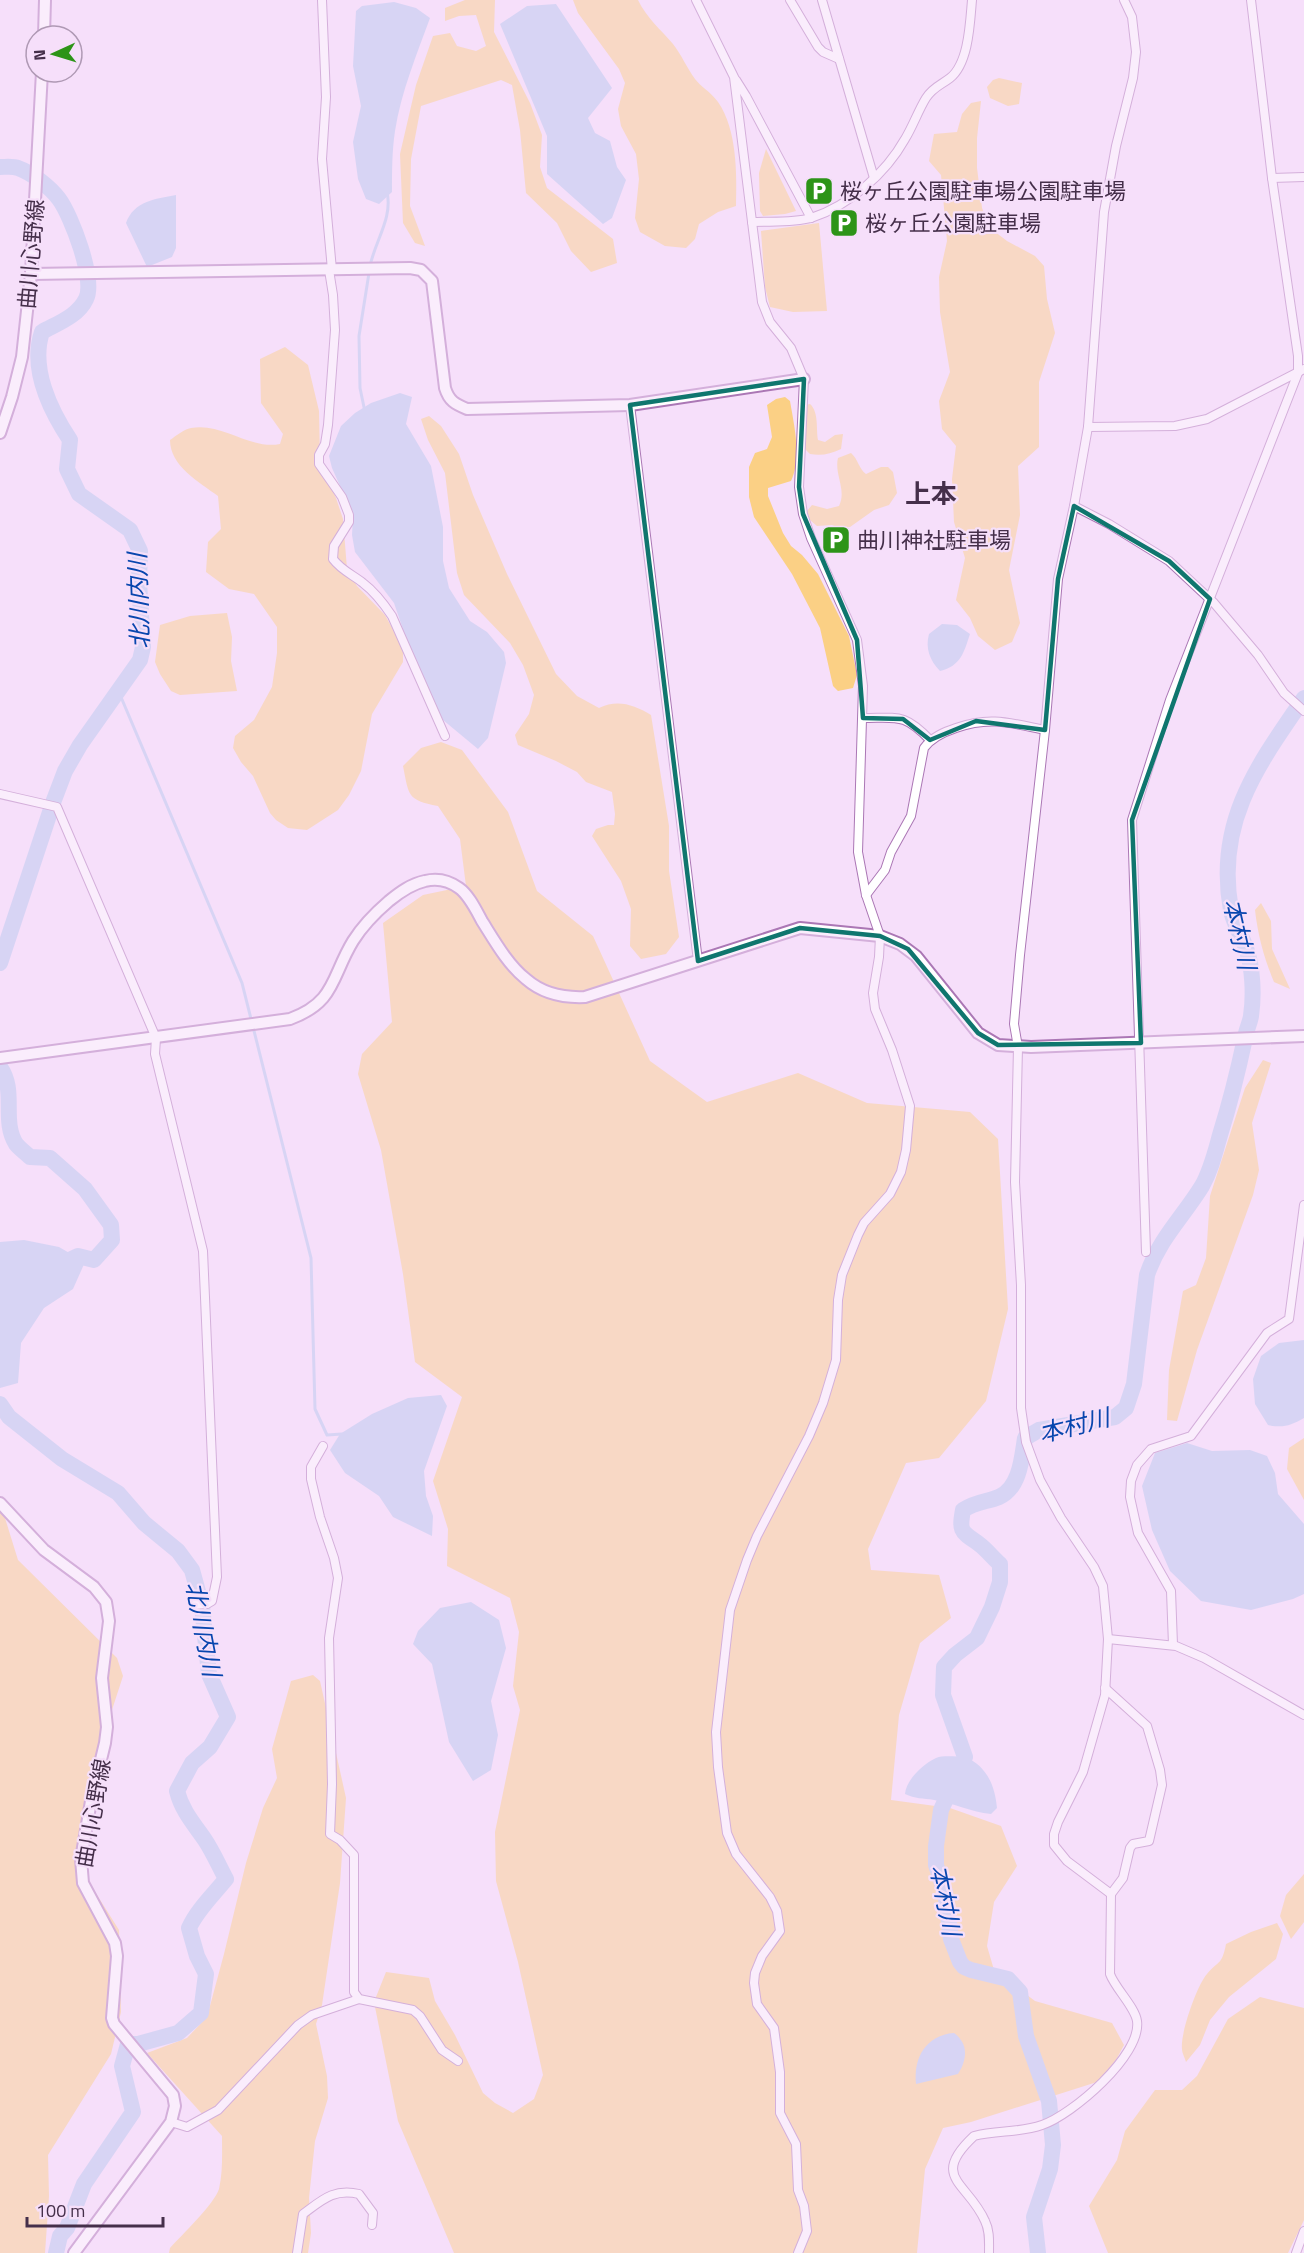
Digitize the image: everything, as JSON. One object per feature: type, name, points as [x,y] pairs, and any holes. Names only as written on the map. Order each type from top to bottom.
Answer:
[{"type":"street","points":[[44,24],[45,0]]},
{"type":"street","points":[[322,0],[326,97],[322,159],[335,330],[328,425],[325,444],[319,455],[320,464],[342,497],[349,515],[349,522],[334,546],[333,559],[338,567],[365,584],[384,603],[392,616],[445,736]]},
{"type":"street","points":[[696,0],[734,77],[811,218]]},
{"type":"street","points":[[790,0],[818,47],[823,52],[839,59]]},
{"type":"street","points":[[822,0],[874,178]]},
{"type":"street","points":[[752,222],[811,218],[840,204],[888,164],[905,140],[931,90],[951,78],[960,68],[970,27],[972,0]]},
{"type":"street","points":[[1111,1894],[1067,1861],[1054,1845],[1054,1833],[1058,1822],[1083,1772],[1105,1688],[1108,1639],[1103,1586],[1094,1567],[1061,1518],[1040,1480],[1026,1442],[1021,1408],[1021,1285],[1015,1182],[1018,1047],[1014,1024],[1045,730],[1058,579],[1088,427],[1104,212],[1116,146],[1133,78],[1136,52],[1132,17],[1124,0]]},
{"type":"street","points":[[1146,1252],[1132,820],[1170,700],[1301,371],[1272,178],[1251,0]]},
{"type":"street","points":[[734,77],[762,302],[770,322],[791,348],[804,379],[799,487],[803,514],[811,538],[857,640],[862,669],[863,718],[858,852],[866,895],[880,936],[873,993],[874,1009],[892,1050],[910,1106],[906,1150],[901,1172],[890,1194],[864,1223],[842,1275],[838,1300],[836,1360],[823,1403],[809,1436],[769,1511],[747,1560],[730,1610],[716,1732],[718,1767],[727,1833],[736,1854],[770,1897],[777,1911],[780,1931],[762,1956],[755,1973],[754,1983],[757,2004],[774,2028],[780,2072],[780,2113],[796,2144],[798,2190],[804,2205],[807,2231],[798,2253]]},
{"type":"street","name":"曲川心野線","points":[[0,433],[22,357],[31,274],[41,84]]},
{"type":"street","points":[[1272,178],[1304,177]]},
{"type":"street","points":[[31,274],[410,268],[427,274],[432,281],[448,399],[467,409],[630,405],[804,379]]},
{"type":"street","points":[[1088,427],[1175,426],[1208,419],[1301,371]]},
{"type":"street","points":[[630,405],[698,961]]},
{"type":"street","points":[[1074,506],[1109,524],[1169,561],[1210,599],[1258,655],[1284,693],[1304,711]]},
{"type":"street","points":[[863,718],[903,719],[914,723],[930,740]]},
{"type":"street","points":[[866,895],[885,870],[891,852],[911,816],[924,748],[930,740],[976,721],[990,720],[1045,730]]},
{"type":"street","points":[[0,794],[57,807],[156,1038],[155,1054],[203,1251],[217,1577],[212,1601],[207,1604],[194,1605]]},
{"type":"street","points":[[0,1058],[290,1019],[308,1012],[331,989],[352,943],[369,919],[401,892],[416,883],[433,879],[448,881],[461,889],[524,979],[552,994],[568,998],[585,997],[800,928],[880,936],[900,944],[916,956],[978,1033],[998,1045],[1018,1047],[1304,1036]]},
{"type":"street","points":[[1173,1645],[1172,1591],[1138,1533],[1130,1497],[1131,1481],[1137,1465],[1151,1449],[1191,1436],[1268,1333],[1289,1319],[1304,1205]]},
{"type":"street","points":[[323,1446],[311,1467],[311,1479],[338,1578],[329,1638],[332,1784],[330,1834],[340,1840],[354,1855],[354,1992],[359,1999]]},
{"type":"street","name":"曲川心野線","points":[[0,1503],[44,1550],[94,1587],[106,1602],[110,1621],[102,1678],[107,1727],[81,1859],[82,1883],[115,1943],[117,1956],[112,2018],[114,2024],[173,2095],[175,2106],[171,2122]]},
{"type":"street","points":[[1108,1639],[1173,1645],[1204,1658],[1304,1715]]},
{"type":"street","points":[[989,2253],[989,2236],[985,2220],[954,2177],[952,2167],[956,2156],[974,2136],[1022,2131],[1045,2124],[1073,2109],[1088,2098],[1133,2044],[1137,2021],[1124,1997],[1114,1986],[1110,1974],[1111,1894],[1123,1878],[1130,1848],[1149,1841],[1162,1785],[1147,1726],[1105,1688]]},
{"type":"street","points":[[74,2253],[171,2122],[187,2127],[218,2110],[298,2025],[312,2015],[359,1999],[413,2010],[420,2016],[442,2050],[458,2061]]},
{"type":"street","points":[[297,2253],[303,2214],[331,2194],[344,2192],[359,2194],[373,2213],[372,2225]]},
{"type":"street","points":[[1296,2253],[1304,2230]]},
{"type":"highlighted area","points":[[804,379],[799,487],[803,514],[857,640],[863,718],[903,719],[930,740],[976,721],[1045,730],[1058,579],[1074,506],[1169,561],[1210,599],[1132,820],[1141,1043],[998,1045],[978,1033],[908,949],[880,936],[800,928],[698,961],[630,405]]},
{"type":"shaded area","points":[[465,0],[495,0],[494,32],[530,103],[542,135],[540,167],[547,188],[613,239],[617,263],[591,272],[571,251],[557,223],[526,193],[520,130],[512,85],[501,80],[421,106],[411,159],[410,206],[425,246],[415,243],[403,223],[400,154],[416,85],[433,36],[450,33],[457,46],[476,51],[486,46],[476,15],[459,16],[445,21],[445,8]]},
{"type":"shaded area","points":[[573,0],[638,0],[649,18],[676,48],[695,79],[715,98],[724,113],[729,125],[734,152],[736,206],[718,212],[699,224],[695,239],[686,248],[665,246],[640,232],[635,218],[639,179],[636,154],[621,126],[618,109],[625,83],[619,69],[578,13]]},
{"type":"shaded area","points":[[999,78],[1022,83],[1019,104],[1008,106],[990,98],[987,87],[993,80]]},
{"type":"shaded area","points":[[981,101],[977,168],[982,208],[990,228],[1007,241],[1035,256],[1044,266],[1047,299],[1055,333],[1039,382],[1039,447],[1018,466],[1020,515],[1009,570],[1020,623],[1012,642],[995,650],[978,636],[970,618],[956,600],[965,558],[954,522],[952,479],[956,446],[942,429],[939,401],[950,372],[940,312],[939,277],[947,241],[941,175],[929,161],[934,134],[957,132],[962,114],[971,103]]},
{"type":"shaded area","points":[[766,149],[796,211],[763,216],[760,211],[759,173]]},
{"type":"shaded area","points":[[819,223],[827,311],[793,312],[770,307],[765,287],[761,231]]},
{"type":"shaded area","points":[[285,347],[308,365],[319,411],[320,461],[343,519],[347,569],[357,586],[385,615],[403,648],[403,662],[372,714],[361,771],[349,795],[338,810],[307,830],[288,828],[276,820],[270,813],[253,776],[233,748],[235,736],[254,720],[272,687],[277,653],[277,627],[254,594],[229,589],[206,572],[208,542],[221,529],[218,496],[194,479],[180,465],[171,449],[170,440],[188,429],[202,427],[258,443],[280,444],[283,434],[261,403],[260,359]]},
{"type":"shaded area","points":[[785,397],[790,401],[796,441],[796,462],[791,481],[768,488],[768,496],[783,533],[791,546],[818,574],[849,636],[857,675],[853,688],[838,691],[833,686],[820,628],[792,574],[754,517],[749,497],[749,467],[755,453],[767,449],[772,437],[767,405],[776,399]]},
{"type":"shaded area","points":[[810,404],[816,416],[818,440],[825,442],[835,435],[843,434],[841,449],[818,455],[810,454],[804,448],[805,405]]},
{"type":"shaded area","points":[[429,416],[441,426],[459,454],[473,495],[507,574],[556,674],[577,696],[599,708],[606,705],[626,704],[651,715],[669,826],[669,871],[679,937],[666,954],[641,959],[630,946],[631,909],[621,881],[592,836],[596,829],[614,825],[612,792],[586,782],[577,772],[556,761],[518,745],[515,735],[529,714],[534,695],[523,665],[510,643],[464,595],[457,573],[445,473],[428,440],[421,419]]},
{"type":"shaded area","points":[[851,453],[866,474],[881,467],[888,467],[893,472],[897,493],[889,505],[874,510],[850,527],[817,526],[810,520],[807,511],[812,505],[827,509],[839,506],[842,494],[838,458]]},
{"type":"shaded area","points":[[227,613],[232,637],[231,661],[237,691],[180,695],[171,691],[155,662],[160,625],[190,616]]},
{"type":"shaded area","points":[[441,742],[462,750],[508,812],[537,891],[593,936],[650,1061],[707,1102],[798,1073],[867,1103],[970,1112],[998,1139],[1008,1309],[986,1401],[939,1458],[906,1463],[868,1549],[871,1570],[939,1575],[951,1618],[920,1643],[899,1715],[891,1800],[950,1808],[1001,1826],[1017,1866],[994,1902],[987,1946],[994,1970],[1035,2001],[1112,2023],[1124,2045],[1116,2060],[1097,2082],[971,2122],[943,2128],[925,2169],[917,2253],[454,2253],[398,2121],[374,2002],[386,1972],[429,1978],[435,2001],[455,2035],[483,2093],[495,2103],[513,2113],[534,2099],[543,2075],[518,1962],[496,1881],[495,1832],[520,1710],[513,1686],[519,1632],[510,1598],[447,1566],[448,1529],[433,1481],[462,1397],[415,1362],[403,1274],[381,1150],[358,1074],[362,1054],[392,1022],[383,923],[423,895],[466,886],[460,839],[438,806],[415,799],[411,795],[403,766],[421,748]]},
{"type":"shaded area","points":[[1261,903],[1271,921],[1272,949],[1290,989],[1274,982],[1267,964],[1255,910]]},
{"type":"shaded area","points":[[1263,1060],[1271,1063],[1252,1123],[1259,1170],[1253,1195],[1197,1350],[1177,1421],[1167,1420],[1169,1370],[1183,1291],[1196,1285],[1206,1258],[1210,1196],[1245,1088]]},
{"type":"shaded area","points":[[1304,1438],[1304,1500],[1287,1469],[1289,1448]]},
{"type":"shaded area","points":[[0,1502],[18,1560],[117,1658],[123,1676],[87,1787],[75,1860],[119,1930],[121,2012],[111,2054],[48,2155],[49,2196],[45,2253],[0,2253]]},
{"type":"shaded area","points":[[313,1675],[320,1681],[346,1798],[340,1883],[322,2005],[316,2024],[327,2076],[328,2098],[315,2141],[309,2198],[311,2233],[308,2253],[169,2253],[170,2248],[205,2211],[219,2189],[222,2169],[222,2136],[147,2053],[187,2038],[207,2017],[246,1863],[263,1808],[277,1778],[272,1749],[291,1681]]},
{"type":"shaded area","points":[[1304,1874],[1304,1922],[1291,1939],[1280,1916],[1286,1895]]},
{"type":"shaded area","points":[[1277,1923],[1283,1934],[1276,1959],[1229,1997],[1210,2020],[1200,2045],[1186,2062],[1182,2042],[1190,2010],[1203,1980],[1221,1959],[1226,1944]]},
{"type":"shaded area","points":[[1260,1997],[1304,2008],[1304,2220],[1288,2253],[1108,2253],[1089,2206],[1117,2160],[1125,2131],[1155,2090],[1182,2090],[1197,2076],[1228,2019]]},
{"type":"water","points":[[394,2],[416,8],[430,18],[401,102],[393,146],[392,192],[379,204],[366,199],[358,179],[353,142],[361,106],[353,66],[356,11],[362,6]]},
{"type":"water","points":[[556,4],[612,88],[588,118],[595,133],[610,141],[617,167],[626,180],[612,218],[603,224],[547,174],[547,136],[500,24],[527,6]]},
{"type":"water","points":[[176,195],[176,248],[172,257],[147,267],[126,223],[134,210],[146,202]]},
{"type":"water","points":[[400,393],[412,397],[406,424],[431,466],[443,527],[443,561],[449,588],[470,621],[487,632],[504,652],[506,663],[488,738],[478,749],[443,720],[411,653],[394,603],[355,552],[352,535],[353,515],[329,456],[341,426],[355,413],[371,403]]},
{"type":"water","points":[[942,624],[957,625],[970,634],[957,662],[940,671],[931,659],[928,644],[929,634]]},
{"type":"water","points":[[24,1240],[59,1247],[85,1262],[73,1289],[44,1308],[21,1343],[18,1383],[0,1388],[0,1242]]},
{"type":"water","points":[[1304,1340],[1304,1418],[1286,1426],[1268,1425],[1255,1404],[1253,1379],[1261,1356],[1279,1343]]},
{"type":"water","points":[[441,1395],[447,1406],[424,1471],[426,1496],[433,1516],[432,1536],[393,1517],[379,1496],[345,1473],[330,1450],[340,1434],[372,1414],[408,1398]]},
{"type":"water","points":[[1187,1443],[1212,1451],[1250,1450],[1267,1456],[1275,1473],[1278,1494],[1304,1524],[1304,1594],[1251,1610],[1201,1601],[1170,1571],[1152,1530],[1142,1486],[1155,1453]]},
{"type":"water","points":[[471,1602],[499,1620],[506,1648],[491,1701],[498,1735],[491,1770],[473,1781],[449,1742],[432,1664],[413,1644],[418,1631],[440,1608]]},
{"type":"water","points":[[943,1757],[965,1757],[979,1766],[989,1778],[997,1808],[991,1814],[905,1794],[908,1783],[921,1768],[931,1761]]},
{"type":"water","points":[[954,2033],[962,2042],[965,2052],[965,2058],[958,2074],[916,2084],[917,2065],[923,2050],[936,2038]]},
{"type":"waterway","name":"北川内川","points":[[0,167],[14,167],[23,170],[51,190],[64,207],[81,248],[88,278],[86,299],[73,315],[42,332],[38,360],[40,374],[49,402],[70,440],[67,469],[79,494],[130,530],[140,551],[139,582],[143,647],[140,660],[80,745],[65,771],[0,963]]},
{"type":"waterway","points":[[370,266],[386,220],[387,192]]},
{"type":"waterway","points":[[365,412],[360,388],[359,336],[369,273]]},
{"type":"waterway","points":[[118,690],[242,983],[311,1258],[315,1409],[327,1435],[342,1434]]},
{"type":"waterway","name":"本村川","points":[[1038,2253],[1034,2217],[1050,2169],[1053,2145],[1049,2101],[1026,2036],[1020,1992],[1008,1979],[971,1970],[960,1962],[951,1939],[945,1892],[936,1865],[941,1810],[965,1757],[943,1695],[944,1667],[977,1638],[992,1607],[1000,1582],[1000,1564],[963,1530],[961,1523],[963,1510],[999,1497],[1012,1487],[1019,1471],[1025,1438],[1039,1430],[1115,1417],[1126,1408],[1134,1384],[1147,1275],[1158,1250],[1208,1174],[1251,1016],[1253,991],[1250,964],[1232,915],[1228,879],[1229,850],[1235,823],[1256,772],[1304,698]]},
{"type":"waterway","name":"北川内川","points":[[0,1067],[8,1086],[10,1125],[16,1144],[30,1157],[50,1158],[85,1189],[111,1225],[112,1240],[94,1260],[78,1256],[57,1266]]},
{"type":"waterway","name":"北川内川","points":[[0,1404],[9,1417],[62,1459],[118,1493],[144,1523],[178,1551],[192,1570],[202,1606],[209,1674],[228,1717],[210,1747],[192,1763],[177,1791],[185,1811],[208,1845],[226,1879],[201,1909],[189,1928],[197,1956],[206,1974],[201,2013],[178,2033],[138,2044],[128,2044],[122,2066],[133,2112],[84,2184],[67,2228],[60,2236],[56,2253]]},
{"type":"place","name":"桜ヶ丘公園駐車場公園駐車場","points":[[819,191]]},
{"type":"place","name":"桜ヶ丘公園駐車場","points":[[844,223]]},
{"type":"place","name":"曲川神社駐車場","points":[[836,540]]},
{"type":"district","name":"上本","points":[[931,493]]}]
